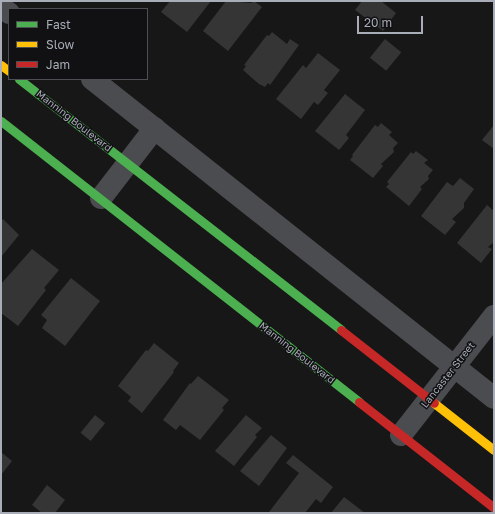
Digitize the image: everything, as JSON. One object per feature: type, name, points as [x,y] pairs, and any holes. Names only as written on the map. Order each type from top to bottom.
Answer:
[{"type":"street","name":"Manning Boulevard","points":[[20,80],[494,450]]},
{"type":"street","points":[[93,80],[494,398]]},
{"type":"street","name":"Manning Boulevard","points":[[1,121],[494,508]]},
{"type":"street","points":[[101,198],[155,128]]},
{"type":"street","name":"Lancaster Street","points":[[401,435],[494,316]]},
{"type":"building","points":[[170,1],[211,1],[187,32],[161,12]]},
{"type":"building","points":[[226,1],[251,3],[254,1],[262,7],[228,51],[203,31]]},
{"type":"building","points":[[362,1],[381,1],[396,13],[383,31],[355,10]]},
{"type":"building","points":[[272,32],[287,44],[290,39],[299,45],[270,85],[268,83],[265,87],[259,84],[243,70],[246,66],[244,65],[267,35],[269,36]]},
{"type":"building","points":[[385,39],[401,52],[386,71],[370,58]]},
{"type":"building","points":[[318,53],[340,70],[324,90],[328,93],[318,105],[314,102],[301,119],[276,99],[303,65],[306,68]]},
{"type":"building","points":[[345,94],[365,110],[346,135],[349,138],[339,150],[315,131]]},
{"type":"building","points":[[381,123],[392,132],[389,135],[398,143],[393,148],[394,152],[381,164],[383,166],[373,178],[350,160],[353,156],[352,155],[375,125],[378,127]]},
{"type":"building","points":[[494,125],[494,149],[482,140]]},
{"type":"building","points":[[416,151],[428,160],[424,163],[433,170],[428,176],[429,179],[420,187],[422,189],[409,206],[386,187],[389,184],[387,182],[411,152],[413,154]]},
{"type":"building","points":[[460,178],[474,189],[464,203],[464,208],[452,219],[456,222],[445,235],[421,216],[447,182],[453,186]]},
{"type":"building","points":[[487,205],[494,211],[494,242],[488,247],[492,249],[481,263],[457,243]]},
{"type":"building","points":[[3,219],[19,235],[1,257],[1,221]]},
{"type":"building","points":[[32,249],[59,270],[44,288],[46,290],[18,326],[1,313],[1,284]]},
{"type":"building","points":[[71,278],[100,301],[65,346],[42,328],[47,320],[41,315]]},
{"type":"building","points":[[154,343],[179,363],[173,371],[174,372],[142,413],[128,401],[131,397],[118,386],[146,350],[148,351]]},
{"type":"building","points":[[198,376],[229,400],[222,408],[224,410],[200,440],[180,425],[176,430],[163,420],[190,383],[191,384]]},
{"type":"building","points":[[95,415],[105,423],[91,441],[81,433]]},
{"type":"building","points":[[246,415],[262,428],[255,435],[257,437],[234,466],[215,451]]},
{"type":"building","points":[[271,435],[287,448],[259,486],[240,471]]},
{"type":"building","points":[[1,452],[12,461],[1,475]]},
{"type":"building","points":[[293,455],[333,487],[321,503],[316,499],[305,513],[270,513],[269,512],[299,473],[286,463]]},
{"type":"building","points":[[47,485],[65,500],[55,513],[42,513],[32,505]]},
{"type":"building","points":[[344,497],[365,513],[331,513]]},
{"type":"traffic: fast","points":[[20,80],[341,330]]},
{"type":"traffic: fast","points":[[1,121],[359,402]]},
{"type":"traffic: slow","points":[[1,65],[8,70]]},
{"type":"traffic: slow","points":[[434,403],[494,450]]},
{"type":"traffic: jam","points":[[341,330],[434,403]]},
{"type":"traffic: jam","points":[[359,402],[494,508]]}]
